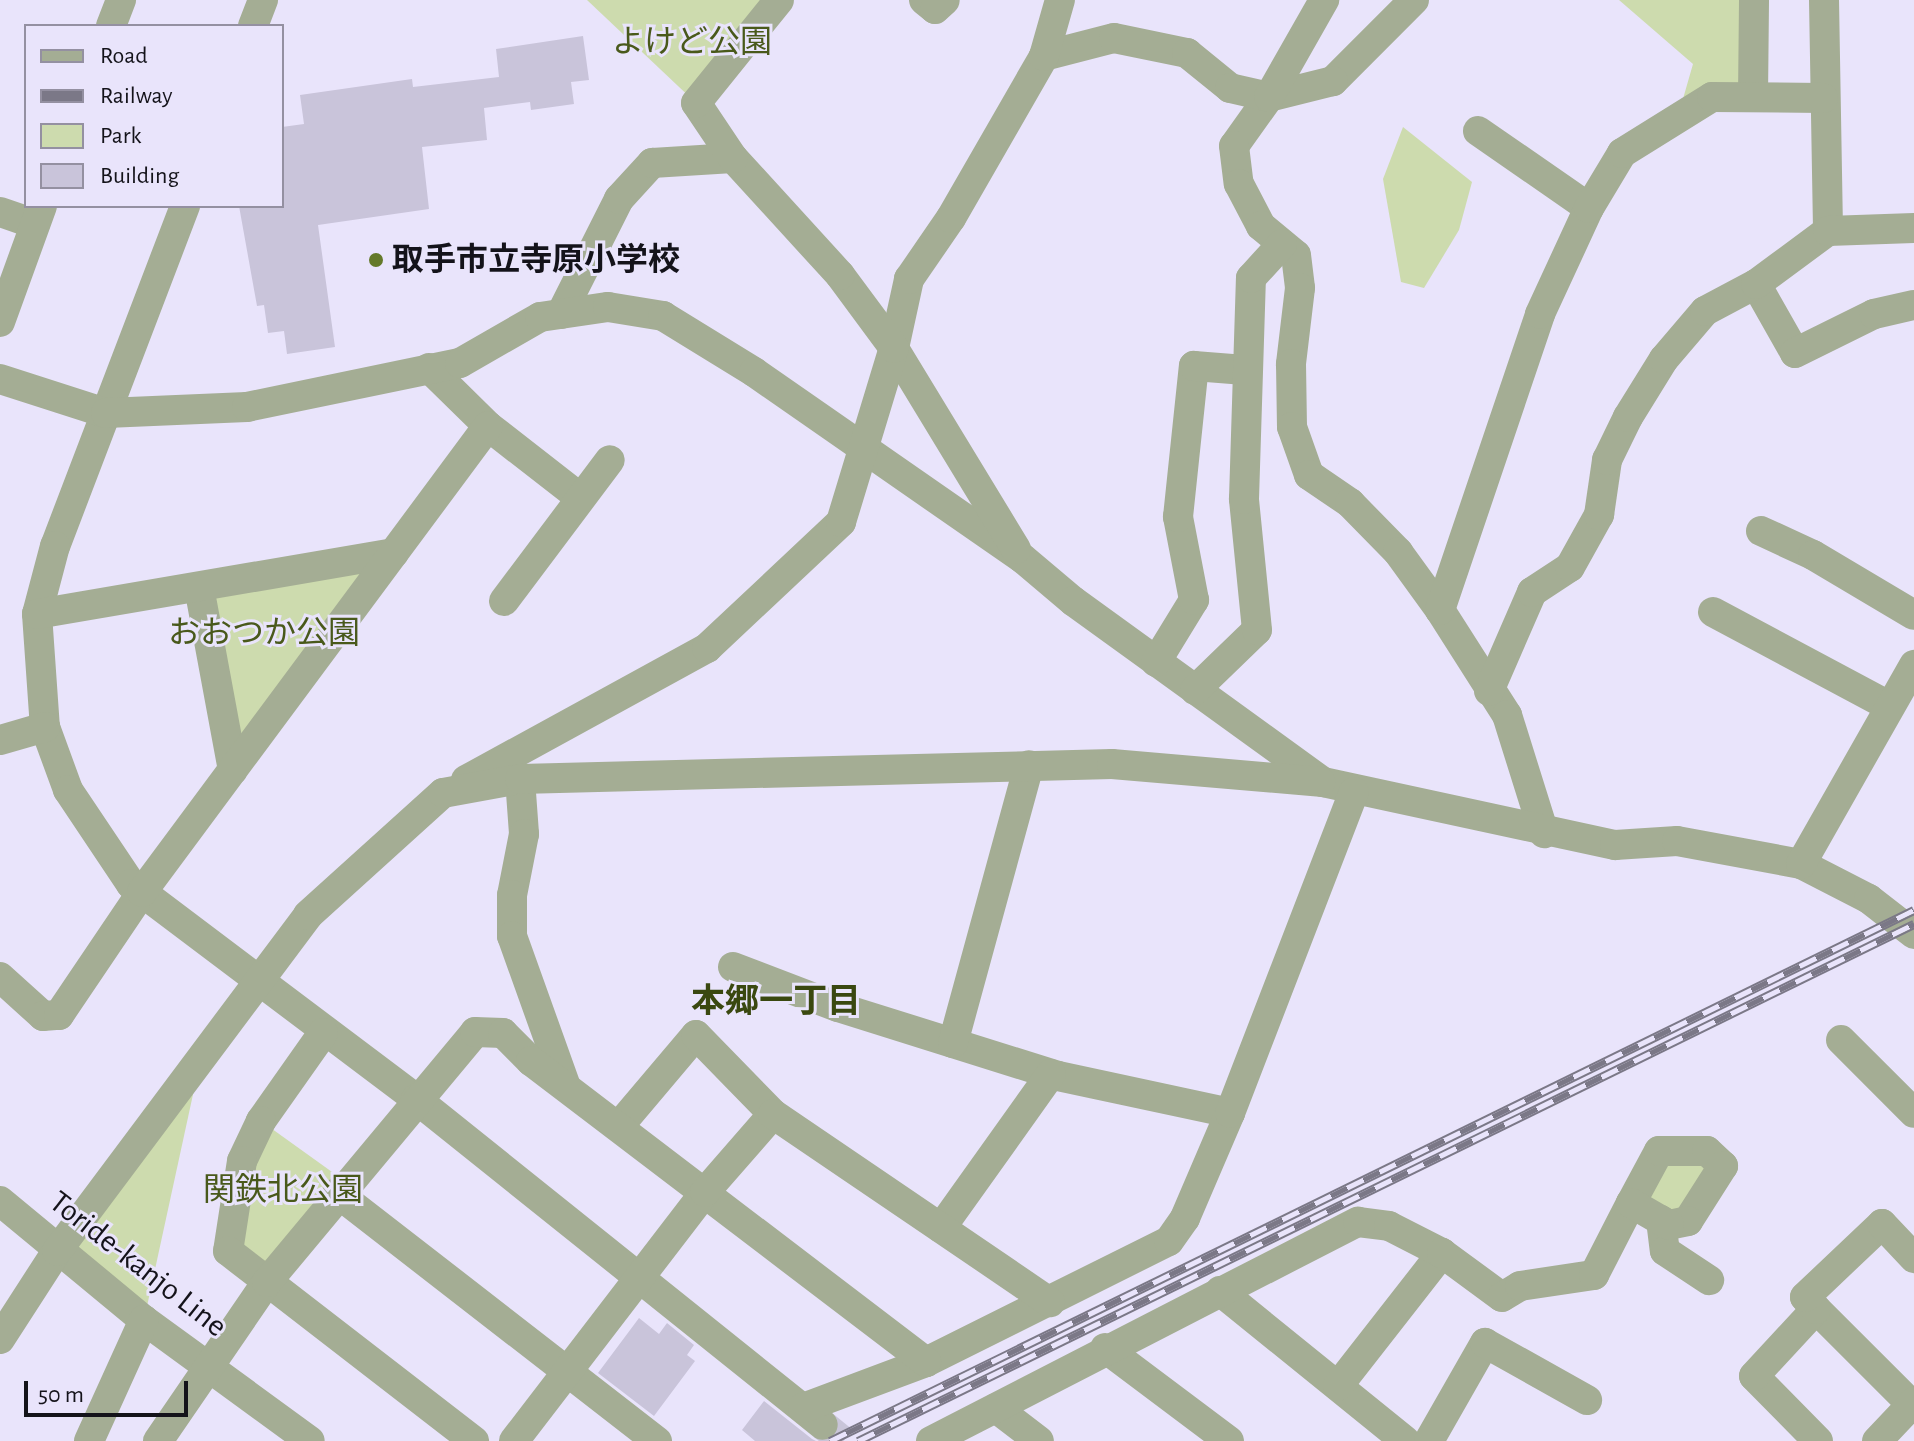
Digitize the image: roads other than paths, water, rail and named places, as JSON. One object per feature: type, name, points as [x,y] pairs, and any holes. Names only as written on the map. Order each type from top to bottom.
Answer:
[{"type":"street","points":[[112,24],[121,0]]},
{"type":"street","points":[[254,24],[263,0]]},
{"type":"street","points":[[779,0],[696,103],[733,158],[840,275],[894,348],[1022,558]]},
{"type":"street","points":[[924,0],[935,9],[945,0]]},
{"type":"street","points":[[0,1339],[57,1251],[255,980],[308,915],[443,793],[707,648],[841,522],[894,348],[909,279],[951,218],[1044,56],[1060,0]]},
{"type":"street","points":[[1324,0],[1269,97],[1234,146],[1239,184],[1261,226],[1296,255],[1298,277],[1292,427],[1309,475],[1350,503],[1398,552],[1440,610],[1507,715],[1544,833]]},
{"type":"street","points":[[1044,56],[1114,38],[1187,53],[1230,88],[1269,97],[1333,81],[1414,0]]},
{"type":"street","points":[[1753,97],[1754,0]]},
{"type":"street","points":[[1824,0],[1823,98],[1828,231]]},
{"type":"street","points":[[1440,610],[1540,314],[1589,208],[1622,153],[1712,97],[1823,98]]},
{"type":"street","points":[[1478,131],[1589,208]]},
{"type":"street","points":[[561,314],[619,199],[652,163],[733,158]]},
{"type":"street","points":[[184,208],[55,546],[37,614],[45,727],[75,803],[97,839],[142,892],[323,1033],[416,1099],[813,1416],[1169,1241],[1185,1218],[1230,1113],[1354,792]]},
{"type":"street","points":[[0,212],[38,215],[0,322]]},
{"type":"street","points":[[1489,691],[1532,592],[1570,567],[1599,515],[1607,460],[1664,359],[1705,311],[1756,284],[1828,231],[1914,228]]},
{"type":"street","points":[[1195,690],[1257,630],[1244,499],[1245,370],[1251,278],[1282,244]]},
{"type":"street","points":[[1756,284],[1795,353],[1874,314],[1914,305]]},
{"type":"street","points":[[0,379],[106,413],[247,407],[460,363],[540,317],[608,307],[663,316],[1022,558],[1156,662],[1323,782]]},
{"type":"street","points":[[1156,662],[1194,600],[1178,517],[1194,366],[1245,370]]},
{"type":"street","points":[[429,368],[488,426],[578,496]]},
{"type":"street","points":[[0,977],[43,1016],[59,1015],[142,892],[488,426]]},
{"type":"street","points":[[504,601],[578,496],[610,460]]},
{"type":"street","points":[[1761,531],[1813,555],[1914,615]]},
{"type":"street","points":[[37,614],[394,553]]},
{"type":"street","points":[[199,587],[233,770]]},
{"type":"street","points":[[1713,612],[1889,706]]},
{"type":"street","points":[[1801,864],[1914,665]]},
{"type":"street","points":[[0,740],[45,727]]},
{"type":"street","points":[[443,793],[520,779],[1029,765],[1112,764],[1323,782],[1354,792],[1544,833],[1615,845],[1677,841],[1801,864],[1869,899],[1914,934]]},
{"type":"street","points":[[953,1043],[1029,765]]},
{"type":"street","points":[[520,779],[524,834],[512,895],[512,936],[566,1087]]},
{"type":"street","points":[[733,967],[1051,1074],[1230,1113]]},
{"type":"street","points":[[158,1441],[207,1363],[267,1282],[337,1193],[475,1032],[503,1033],[566,1087],[926,1362]]},
{"type":"street","points":[[323,1033],[261,1121],[242,1161],[228,1251],[474,1441]]},
{"type":"street","points":[[619,1126],[696,1035],[773,1114],[1050,1302]]},
{"type":"street","points":[[1841,1040],[1914,1113]]},
{"type":"street","points":[[941,1228],[1051,1074]]},
{"type":"street","points":[[514,1441],[705,1192],[773,1114]]},
{"type":"street","points":[[1429,1441],[1485,1343],[1502,1297],[1520,1286],[1594,1275],[1631,1203],[1659,1151],[1707,1151],[1723,1166],[1688,1221],[1669,1225],[1631,1203]]},
{"type":"street","points":[[337,1193],[657,1441]]},
{"type":"street","name":"Toride-kanjo Line","points":[[0,1201],[144,1320],[310,1441]]},
{"type":"street","points":[[1661,1220],[1665,1251],[1709,1280]]},
{"type":"street","points":[[931,1441],[1105,1348],[1358,1222],[1389,1226],[1442,1253],[1502,1297]]},
{"type":"street","points":[[1877,1441],[1913,1403],[1805,1297],[1882,1224],[1910,1245]]},
{"type":"street","points":[[1338,1386],[1442,1253]]},
{"type":"street","points":[[1220,1291],[1405,1441]]},
{"type":"street","points":[[1816,1309],[1754,1376],[1818,1441]]},
{"type":"street","points":[[89,1441],[144,1320]]},
{"type":"street","points":[[1485,1343],[1587,1400]]},
{"type":"street","points":[[1105,1348],[1229,1441]]},
{"type":"street","points":[[996,1408],[1039,1441]]},
{"type":"tunnel","points":[[823,1425],[843,1441]]},
{"type":"railway","points":[[830,1441],[1914,910]]},
{"type":"railway","points":[[858,1441],[1914,924]]},
{"type":"place","name":"取手市立寺原小学校","points":[[376,260]]},
{"type":"district","name":"本郷一丁目","points":[[776,1003]]},
{"type":"park label","name":"よけど公園","points":[[692,42]]},
{"type":"park label","name":"おおつか公園","points":[[264,633]]},
{"type":"park label","name":"関鉄北公園","points":[[283,1190]]}]
